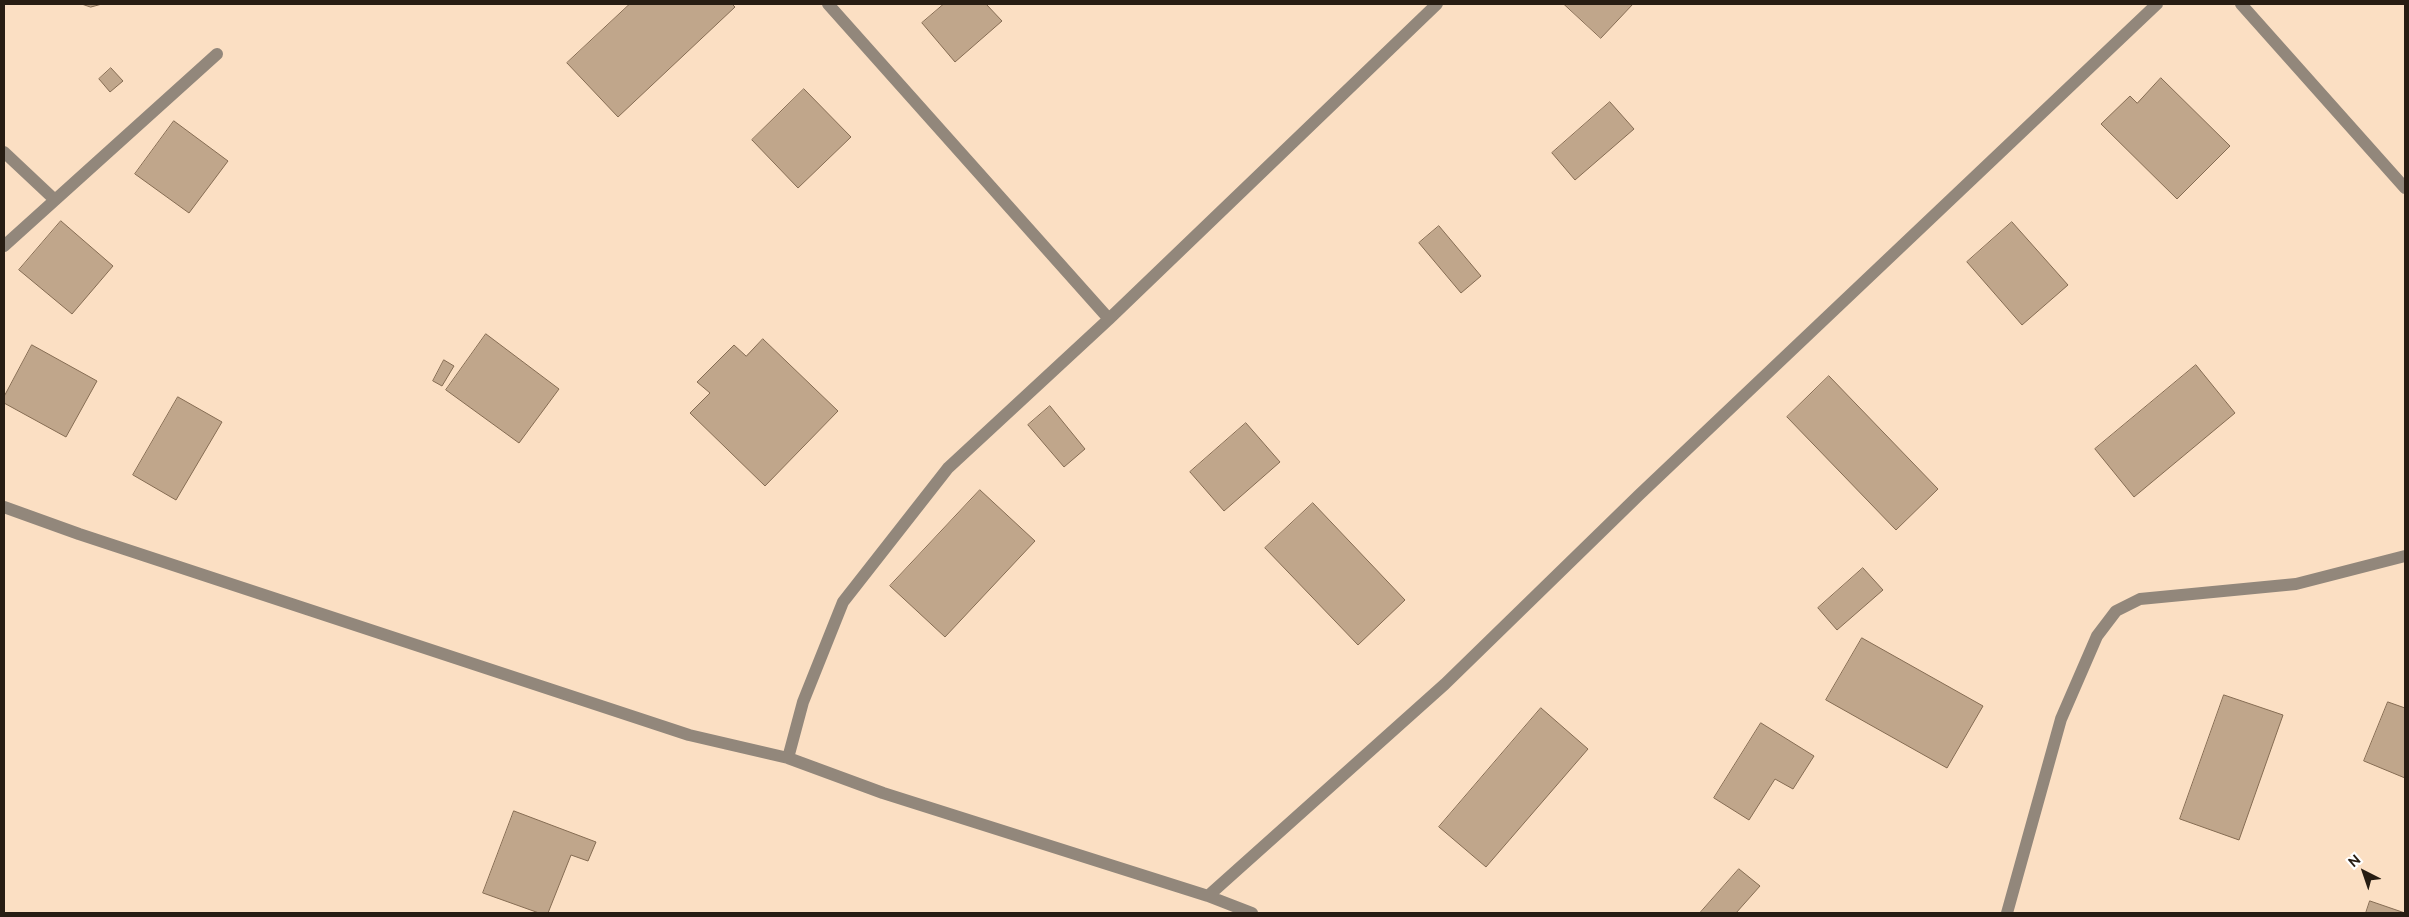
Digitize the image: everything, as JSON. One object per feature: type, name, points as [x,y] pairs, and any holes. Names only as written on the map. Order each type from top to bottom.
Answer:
[{"type":"street","points":[[828,4],[1109,319]]},
{"type":"street","points":[[788,758],[803,702],[843,602],[948,468],[1109,319],[1437,4]]},
{"type":"street","points":[[1208,896],[1445,684],[1639,495],[2158,4]]},
{"type":"street","points":[[2241,4],[2405,188]]},
{"type":"street","points":[[4,246],[217,54]]},
{"type":"street","points":[[4,152],[55,200]]},
{"type":"street","points":[[4,507],[79,534],[689,735],[788,758],[883,793],[1208,896],[1252,913]]},
{"type":"street","points":[[2007,913],[2062,719],[2097,636],[2116,611],[2140,599],[2296,584],[2405,556]]},
{"type":"building","points":[[82,4],[102,4],[91,7]]},
{"type":"building","points":[[630,4],[732,4],[735,7],[618,117],[567,63]]},
{"type":"building","points":[[944,4],[986,4],[1002,21],[955,62],[922,23]]},
{"type":"building","points":[[1564,4],[1633,4],[1601,38]]},
{"type":"building","points":[[111,68],[123,81],[110,92],[99,79]]},
{"type":"building","points":[[2161,78],[2230,146],[2177,199],[2101,124],[2130,96],[2137,103]]},
{"type":"building","points":[[804,89],[851,137],[798,188],[752,140]]},
{"type":"building","points":[[1610,102],[1634,129],[1575,180],[1552,153]]},
{"type":"building","points":[[174,121],[228,161],[189,213],[135,174]]},
{"type":"building","points":[[61,221],[113,266],[72,314],[19,270]]},
{"type":"building","points":[[2012,222],[2068,285],[2022,325],[1967,262]]},
{"type":"building","points":[[1439,226],[1481,276],[1461,293],[1419,243]]},
{"type":"building","points":[[486,334],[559,389],[519,443],[446,390]]},
{"type":"building","points":[[763,339],[838,411],[765,486],[690,413],[710,393],[697,382],[734,345],[746,356]]},
{"type":"building","points":[[32,345],[97,381],[66,437],[4,403],[4,397]]},
{"type":"building","points":[[444,360],[454,366],[442,386],[433,381]]},
{"type":"building","points":[[2196,365],[2235,413],[2134,497],[2095,449]]},
{"type":"building","points":[[1829,376],[1938,489],[1896,530],[1787,417]]},
{"type":"building","points":[[178,397],[222,422],[176,500],[133,475]]},
{"type":"building","points":[[1050,406],[1085,449],[1064,467],[1028,425]]},
{"type":"building","points":[[1246,423],[1280,462],[1224,511],[1190,472]]},
{"type":"building","points":[[980,490],[1035,541],[945,637],[890,586]]},
{"type":"building","points":[[1313,503],[1405,600],[1358,645],[1265,548]]},
{"type":"building","points":[[1863,568],[1883,590],[1837,630],[1818,608]]},
{"type":"building","points":[[1862,638],[1983,706],[1947,768],[1826,700]]},
{"type":"building","points":[[2224,695],[2283,715],[2239,840],[2180,819]]},
{"type":"building","points":[[2388,702],[2405,708],[2405,778],[2364,761]]},
{"type":"building","points":[[1541,708],[1588,749],[1486,867],[1439,827]]},
{"type":"building","points":[[1761,723],[1814,756],[1793,789],[1775,779],[1749,820],[1714,798]]},
{"type":"building","points":[[514,811],[596,842],[588,861],[571,855],[548,913],[539,913],[483,893]]},
{"type":"building","points":[[1739,869],[1760,886],[1736,913],[1700,913]]},
{"type":"building","points":[[2370,901],[2405,913],[2366,913]]}]
